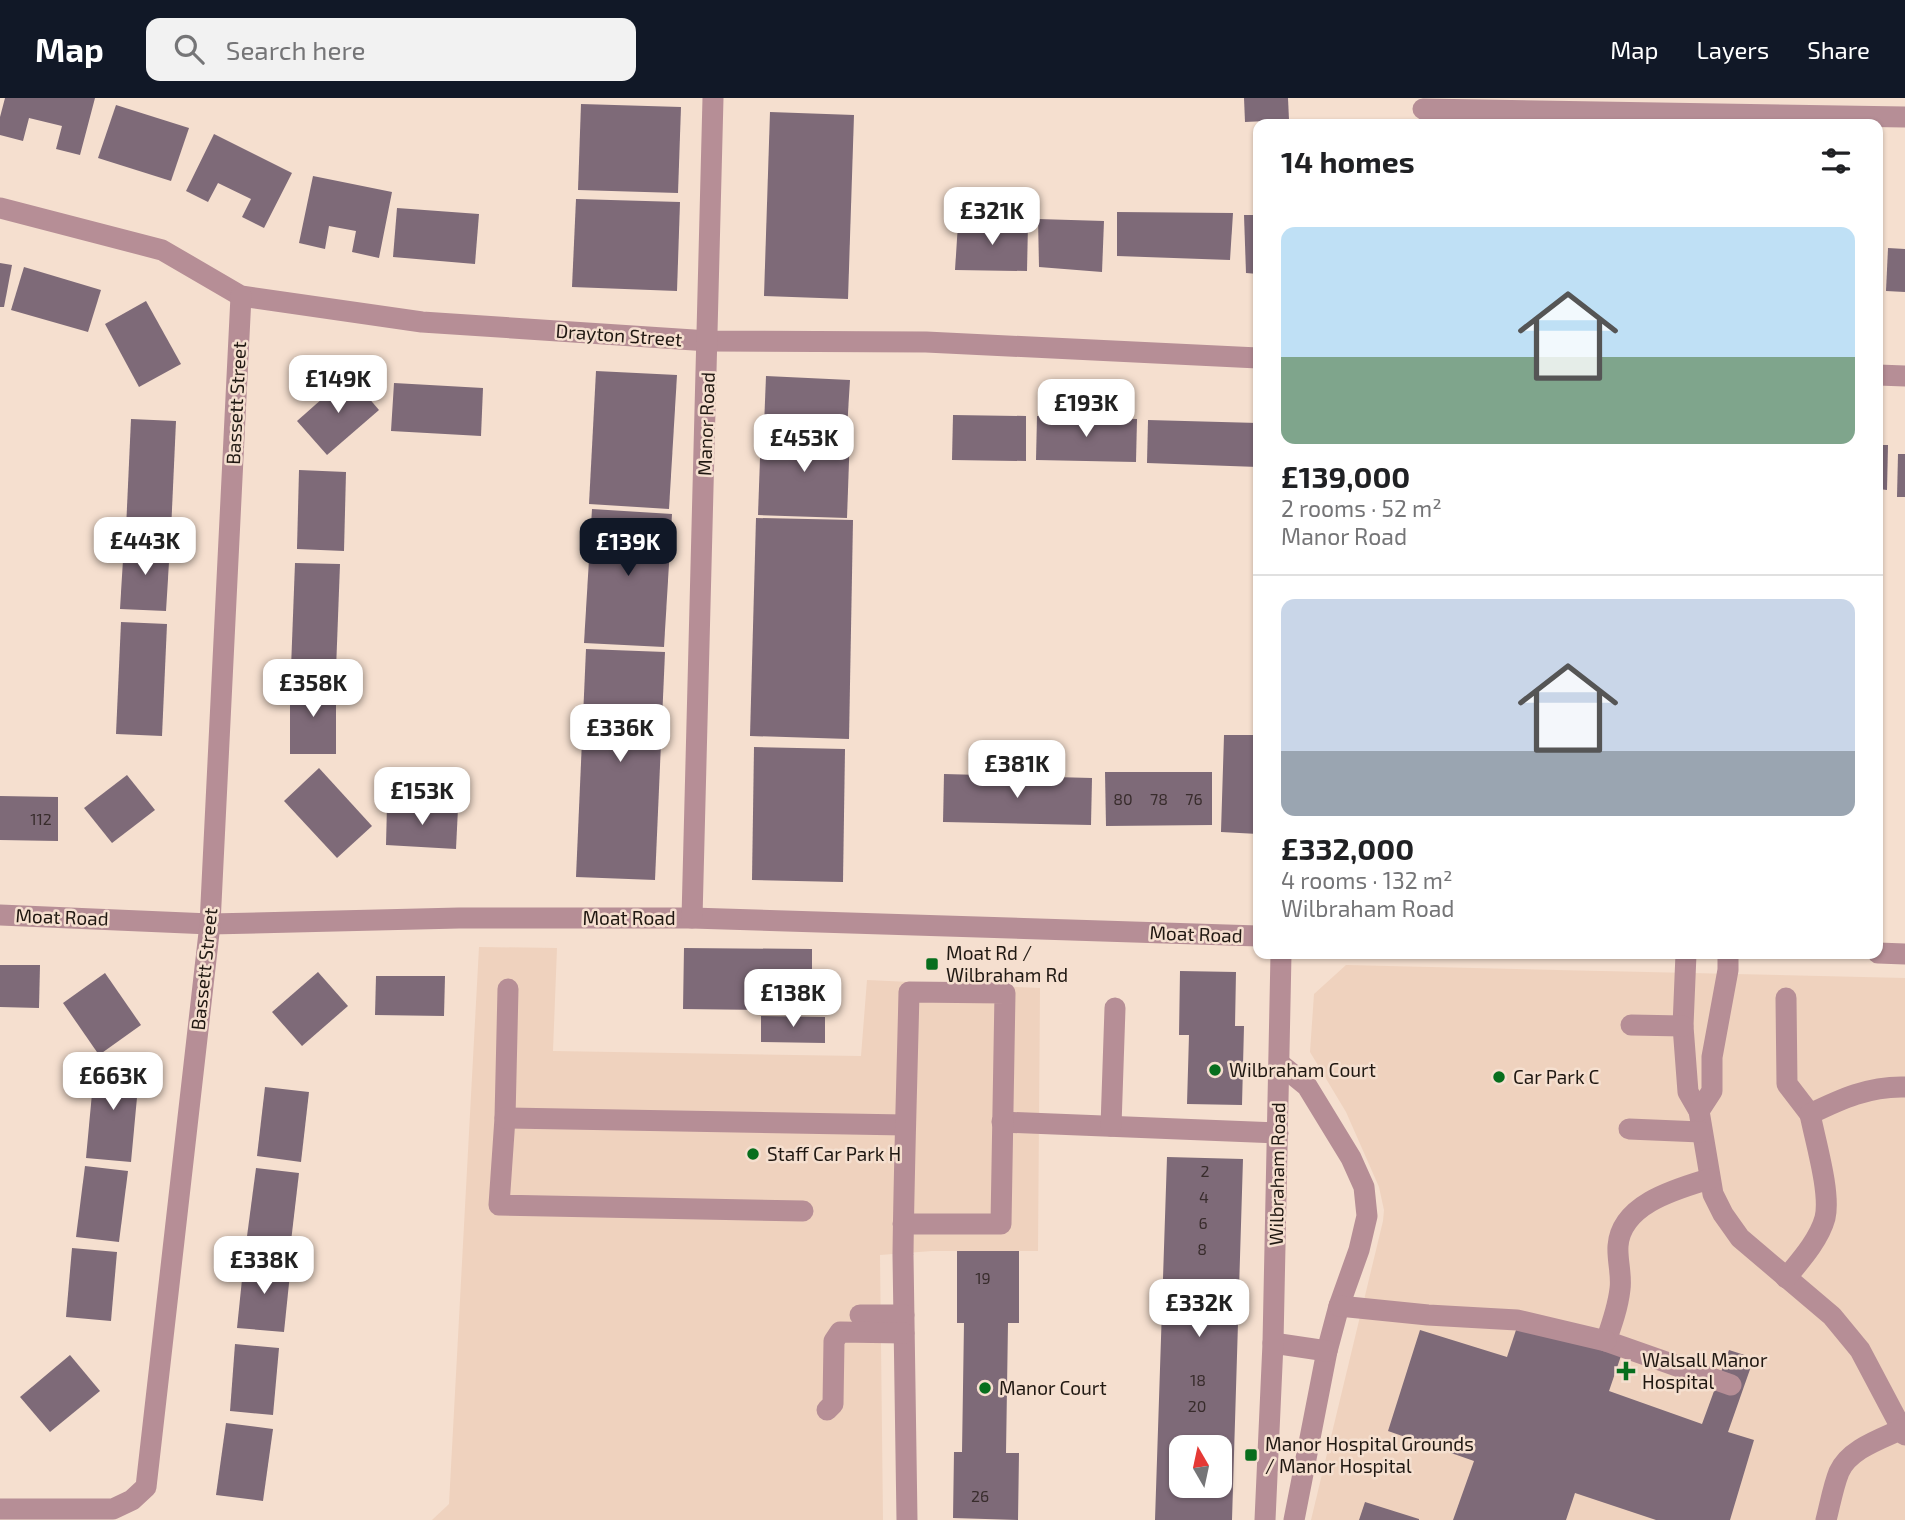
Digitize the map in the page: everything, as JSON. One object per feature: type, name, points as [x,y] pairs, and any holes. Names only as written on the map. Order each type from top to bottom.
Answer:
[{"type":"street","name":"Manor Road","points":[[692,918],[709,341],[713,98]]},
{"type":"street","points":[[1423,108],[1905,117]]},
{"type":"street","name":"Drayton Street","points":[[0,208],[162,250],[241,296],[422,322],[709,341],[926,342],[1253,358]]},
{"type":"street","name":"Bassett Street","points":[[0,1509],[113,1509],[132,1500],[146,1487],[210,923],[241,296]]},
{"type":"street","points":[[1883,375],[1905,376]]},
{"type":"street","name":"Moat Road","points":[[0,915],[210,923],[459,918],[692,918],[1253,936]]},
{"type":"street","points":[[1883,953],[1905,954]]},
{"type":"street","name":"Wilbraham Road","points":[[1265,1520],[1273,1343],[1281,959]]},
{"type":"street","points":[[1686,959],[1683,1026],[1688,1092],[1700,1122],[1713,1194],[1740,1238],[1832,1316],[1860,1350],[1903,1432],[1872,1443],[1845,1463],[1839,1472],[1826,1520]]},
{"type":"street","points":[[1700,1122],[1712,1091],[1712,1057],[1728,959]]},
{"type":"street","points":[[508,989],[505,1118],[499,1205],[803,1211]]},
{"type":"street","points":[[903,1224],[1001,1224],[1005,993],[909,992],[903,1224],[907,1520]]},
{"type":"street","points":[[1786,998],[1787,1084],[1810,1114],[1825,1188],[1825,1219],[1806,1253],[1786,1278]]},
{"type":"street","points":[[1111,1126],[1115,1008]]},
{"type":"street","points":[[1631,1025],[1683,1026]]},
{"type":"street","points":[[1280,1064],[1307,1086],[1351,1158],[1364,1186],[1367,1216],[1360,1250],[1339,1306],[1327,1351],[1294,1520]]},
{"type":"street","points":[[1810,1114],[1853,1094],[1885,1086],[1905,1087]]},
{"type":"street","points":[[505,1118],[905,1125]]},
{"type":"street","points":[[1002,1122],[1278,1133]]},
{"type":"street","points":[[1629,1129],[1700,1122]]},
{"type":"street","points":[[1606,1342],[1621,1287],[1618,1242],[1629,1219],[1654,1199],[1674,1189],[1709,1179]]},
{"type":"street","points":[[1339,1306],[1517,1320],[1606,1342],[1731,1385]]},
{"type":"street","points":[[860,1315],[904,1324]]},
{"type":"street","points":[[827,1410],[834,1404],[834,1341],[841,1332],[904,1324]]},
{"type":"street","points":[[1273,1343],[1327,1351]]},
{"type":"shaded area","name":"Staff Car Park H","points":[[479,947],[557,948],[553,1051],[861,1056],[867,980],[1040,988],[1038,1251],[932,1251],[880,1255],[883,1520],[432,1520],[449,1504]]},
{"type":"shaded area","name":"Walsall Manor Hospital","points":[[1346,965],[1905,978],[1905,1520],[1311,1520],[1384,1210],[1379,1187],[1346,1112],[1310,1052],[1314,994]]},
{"type":"building","points":[[5,98],[95,98],[80,155],[56,149],[62,126],[29,118],[23,141],[0,135],[0,117]]},
{"type":"building","points":[[1244,98],[1288,98],[1289,119],[1253,119],[1253,122],[1245,122]]},
{"type":"building","points":[[581,104],[681,107],[678,193],[578,190]]},
{"type":"building","points":[[116,105],[189,128],[171,181],[98,158]]},
{"type":"building","points":[[770,112],[854,115],[848,299],[764,296]]},
{"type":"building","points":[[214,134],[292,173],[264,228],[242,217],[251,199],[218,183],[208,202],[186,191]]},
{"type":"building","points":[[313,176],[392,192],[379,258],[352,252],[356,231],[329,226],[325,249],[299,243]]},
{"type":"building","points":[[576,199],[680,202],[677,291],[572,287]]},
{"type":"building","points":[[397,208],[479,214],[475,264],[393,257]]},
{"type":"building","points":[[1117,212],[1233,213],[1230,260],[1117,256]]},
{"type":"building","points":[[1244,215],[1253,215],[1253,274],[1246,273]]},
{"type":"building","points":[[1038,219],[1104,221],[1102,272],[1039,267]]},
{"type":"building","points":[[1028,223],[1027,271],[955,270],[958,224]]},
{"type":"building","points":[[1888,248],[1905,249],[1905,292],[1886,291]]},
{"type":"building","points":[[0,263],[12,265],[4,307],[0,307]]},
{"type":"building","points":[[24,267],[101,290],[88,332],[11,310]]},
{"type":"building","points":[[146,301],[181,364],[139,387],[105,324]]},
{"type":"building","points":[[596,371],[677,375],[669,509],[589,504]]},
{"type":"building","points":[[349,375],[379,410],[327,455],[297,421]]},
{"type":"building","points":[[766,376],[850,380],[847,429],[764,426]]},
{"type":"building","points":[[394,383],[483,388],[481,436],[391,431]]},
{"type":"building","points":[[953,415],[1026,416],[1026,461],[952,460]]},
{"type":"building","points":[[1037,416],[1137,419],[1136,462],[1036,460]]},
{"type":"building","points":[[131,419],[176,421],[171,531],[126,529]]},
{"type":"building","points":[[1148,420],[1253,423],[1253,467],[1147,463]]},
{"type":"building","points":[[761,430],[850,433],[847,518],[758,515]]},
{"type":"building","points":[[1883,445],[1888,445],[1887,490],[1883,490]]},
{"type":"building","points":[[1898,454],[1905,454],[1905,497],[1897,497]]},
{"type":"building","points":[[299,470],[346,472],[344,551],[297,549]]},
{"type":"building","points":[[592,509],[672,514],[664,647],[584,643]]},
{"type":"building","points":[[756,518],[853,520],[849,739],[750,736]]},
{"type":"building","points":[[124,543],[170,546],[166,611],[120,609]]},
{"type":"building","points":[[295,563],[340,564],[336,670],[291,668]]},
{"type":"building","points":[[121,622],[167,624],[162,736],[116,734]]},
{"type":"building","points":[[586,649],[665,652],[655,880],[576,877]]},
{"type":"building","points":[[290,683],[336,684],[336,754],[290,754]]},
{"type":"building","points":[[1224,735],[1253,735],[1253,834],[1221,832]]},
{"type":"building","points":[[754,747],[845,749],[843,882],[752,880]]},
{"type":"building","points":[[319,768],[372,826],[337,858],[284,801]]},
{"type":"building","points":[[1105,772],[1212,772],[1212,825],[1106,826]]},
{"type":"building","points":[[944,774],[1092,778],[1091,825],[943,822]]},
{"type":"building","points":[[127,775],[155,810],[112,843],[84,808]]},
{"type":"building","points":[[0,796],[58,797],[58,841],[0,840]]},
{"type":"building","points":[[387,805],[458,808],[456,849],[386,845]]},
{"type":"building","points":[[684,948],[812,949],[812,1000],[765,999],[765,1010],[683,1009]]},
{"type":"building","points":[[0,965],[40,965],[39,1008],[0,1007]]},
{"type":"building","name":"Wilbraham Court","points":[[1180,971],[1236,972],[1235,1026],[1244,1026],[1242,1105],[1187,1104],[1189,1035],[1179,1035]]},
{"type":"building","points":[[318,972],[348,1006],[302,1046],[272,1012]]},
{"type":"building","points":[[105,973],[141,1025],[99,1055],[63,1003]]},
{"type":"building","points":[[376,976],[445,976],[444,1016],[375,1015]]},
{"type":"building","points":[[761,1016],[825,1017],[825,1043],[761,1042]]},
{"type":"building","points":[[95,1061],[140,1065],[131,1162],[86,1158]]},
{"type":"building","points":[[265,1087],[309,1092],[301,1162],[257,1156]]},
{"type":"building","points":[[1167,1157],[1243,1159],[1232,1520],[1155,1520]]},
{"type":"building","points":[[85,1166],[128,1171],[119,1242],[76,1237]]},
{"type":"building","points":[[256,1168],[299,1173],[290,1250],[246,1244]]},
{"type":"building","points":[[72,1248],[117,1252],[111,1321],[66,1317]]},
{"type":"building","name":"Manor Court","points":[[957,1251],[1019,1251],[1019,1323],[1008,1323],[1006,1453],[1019,1453],[1018,1520],[953,1518],[954,1452],[962,1452],[964,1323],[957,1323]]},
{"type":"building","points":[[244,1260],[291,1264],[284,1332],[237,1328]]},
{"type":"building","points":[[1521,1315],[1623,1350],[1609,1391],[1702,1424],[1729,1350],[1754,1358],[1728,1432],[1754,1440],[1730,1520],[1656,1520],[1575,1493],[1566,1520],[1453,1520],[1474,1461],[1388,1431],[1420,1330],[1507,1357]]},
{"type":"building","points":[[235,1344],[279,1348],[273,1415],[230,1411]]},
{"type":"building","points":[[70,1355],[100,1391],[50,1432],[20,1397]]},
{"type":"building","points":[[226,1423],[273,1429],[263,1501],[216,1495]]},
{"type":"building","points":[[1365,1502],[1419,1519],[1419,1520],[1359,1520]]},
{"type":"place","name":"Moat Rd / Wilbraham Rd","points":[[932,964]]},
{"type":"place","name":"Wilbraham Court","points":[[1215,1070]]},
{"type":"place","name":"Car Park C","points":[[1499,1077]]},
{"type":"place","name":"Staff Car Park H","points":[[753,1154]]},
{"type":"place","name":"Walsall Manor Hospital","points":[[1626,1371]]},
{"type":"place","name":"Manor Court","points":[[985,1388]]},
{"type":"place","name":"Manor Hospital Grounds / Manor Hospital","points":[[1251,1455]]}]
